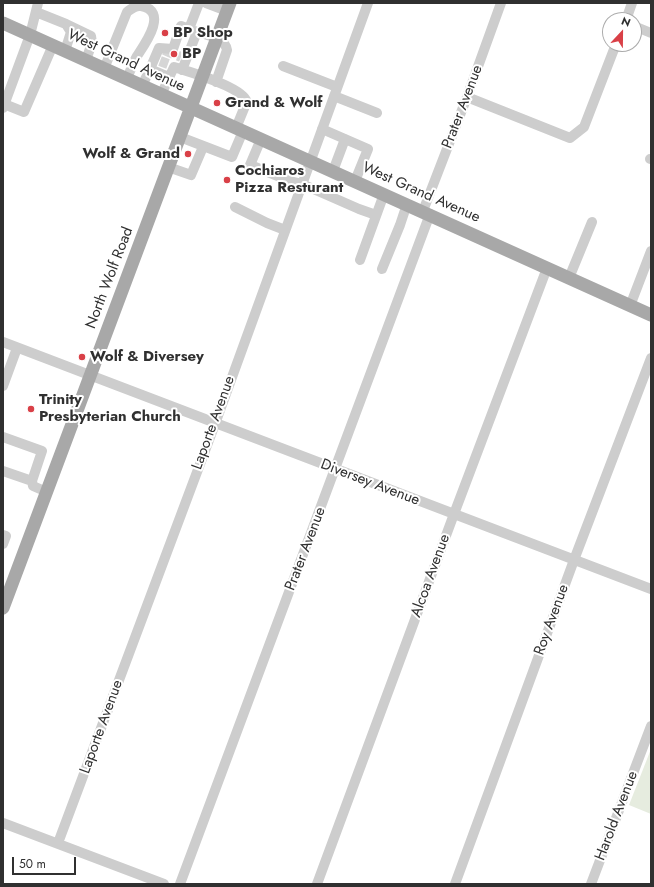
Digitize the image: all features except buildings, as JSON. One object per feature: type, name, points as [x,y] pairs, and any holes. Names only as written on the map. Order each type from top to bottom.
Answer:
[{"type":"main road","name":"North Wolf Road","points":[[3,608],[228,7]]},
{"type":"main road","name":"West Grand Avenue","points":[[3,23],[161,95],[310,160],[651,315]]},
{"type":"street","points":[[142,86],[150,69],[183,58],[193,31],[199,3]]},
{"type":"street","points":[[206,3],[228,7]]},
{"type":"street","name":"Laporte Avenue","points":[[58,843],[215,424],[368,3]]},
{"type":"street","name":"Prater Avenue","points":[[180,884],[335,470],[501,3]]},
{"type":"street","points":[[104,69],[127,12],[133,7],[140,6],[148,9],[153,14],[155,21],[147,42],[137,57],[126,79]]},
{"type":"street","points":[[66,24],[71,32],[59,48],[24,112],[4,106],[30,35],[37,8],[91,36],[92,43],[86,60]]},
{"type":"street","points":[[161,95],[169,77],[168,64],[162,49],[173,49],[181,26],[216,39],[223,43],[226,47],[227,50],[216,82]]},
{"type":"street","points":[[467,97],[570,138],[584,127],[613,52]]},
{"type":"street","points":[[168,64],[202,76],[240,93],[246,100],[232,157],[180,137]]},
{"type":"street","points":[[283,66],[377,113]]},
{"type":"street","points":[[150,69],[169,77]]},
{"type":"street","points":[[322,129],[368,149],[355,181]]},
{"type":"street","points":[[261,139],[250,165],[292,182],[302,184],[376,215]]},
{"type":"street","points":[[333,171],[345,139]]},
{"type":"street","points":[[168,167],[191,175],[203,146]]},
{"type":"street","points":[[360,260],[384,194]]},
{"type":"street","points":[[382,269],[407,204]]},
{"type":"street","points":[[235,207],[285,230]]},
{"type":"street","points":[[569,278],[592,222]]},
{"type":"street","points":[[630,306],[651,250]]},
{"type":"street","name":"Alcoa Avenue","points":[[317,884],[547,268]]},
{"type":"street","name":"Diversey Avenue","points":[[3,342],[651,590]]},
{"type":"street","points":[[3,386],[16,348]]},
{"type":"street","name":"Roy Avenue","points":[[455,884],[574,560],[651,358]]},
{"type":"street","points":[[3,437],[42,451],[32,481],[33,486],[47,492]]},
{"type":"street","points":[[3,471],[32,481]]},
{"type":"street","points":[[3,535],[6,536],[3,544]]},
{"type":"street","name":"Harold Avenue","points":[[591,884],[651,726]]},
{"type":"street","points":[[3,823],[164,884]]},
{"type":"shaded area","points":[[651,749],[651,814],[629,805]]},
{"type":"tunnel","points":[[164,50],[181,57]]},
{"type":"tunnel","points":[[160,61],[168,64]]},
{"type":"place","name":"BP Shop","points":[[165,33]]},
{"type":"place","name":"BP","points":[[174,54]]},
{"type":"place","name":"Grand & Wolf","points":[[217,103]]},
{"type":"place","name":"Wolf & Grand","points":[[188,154]]},
{"type":"place","name":"Cochiaros Pizza Resturant","points":[[227,180]]},
{"type":"place","name":"Wolf & Diversey","points":[[82,357]]},
{"type":"place","name":"Trinity Presbyterian Church","points":[[31,409]]}]
